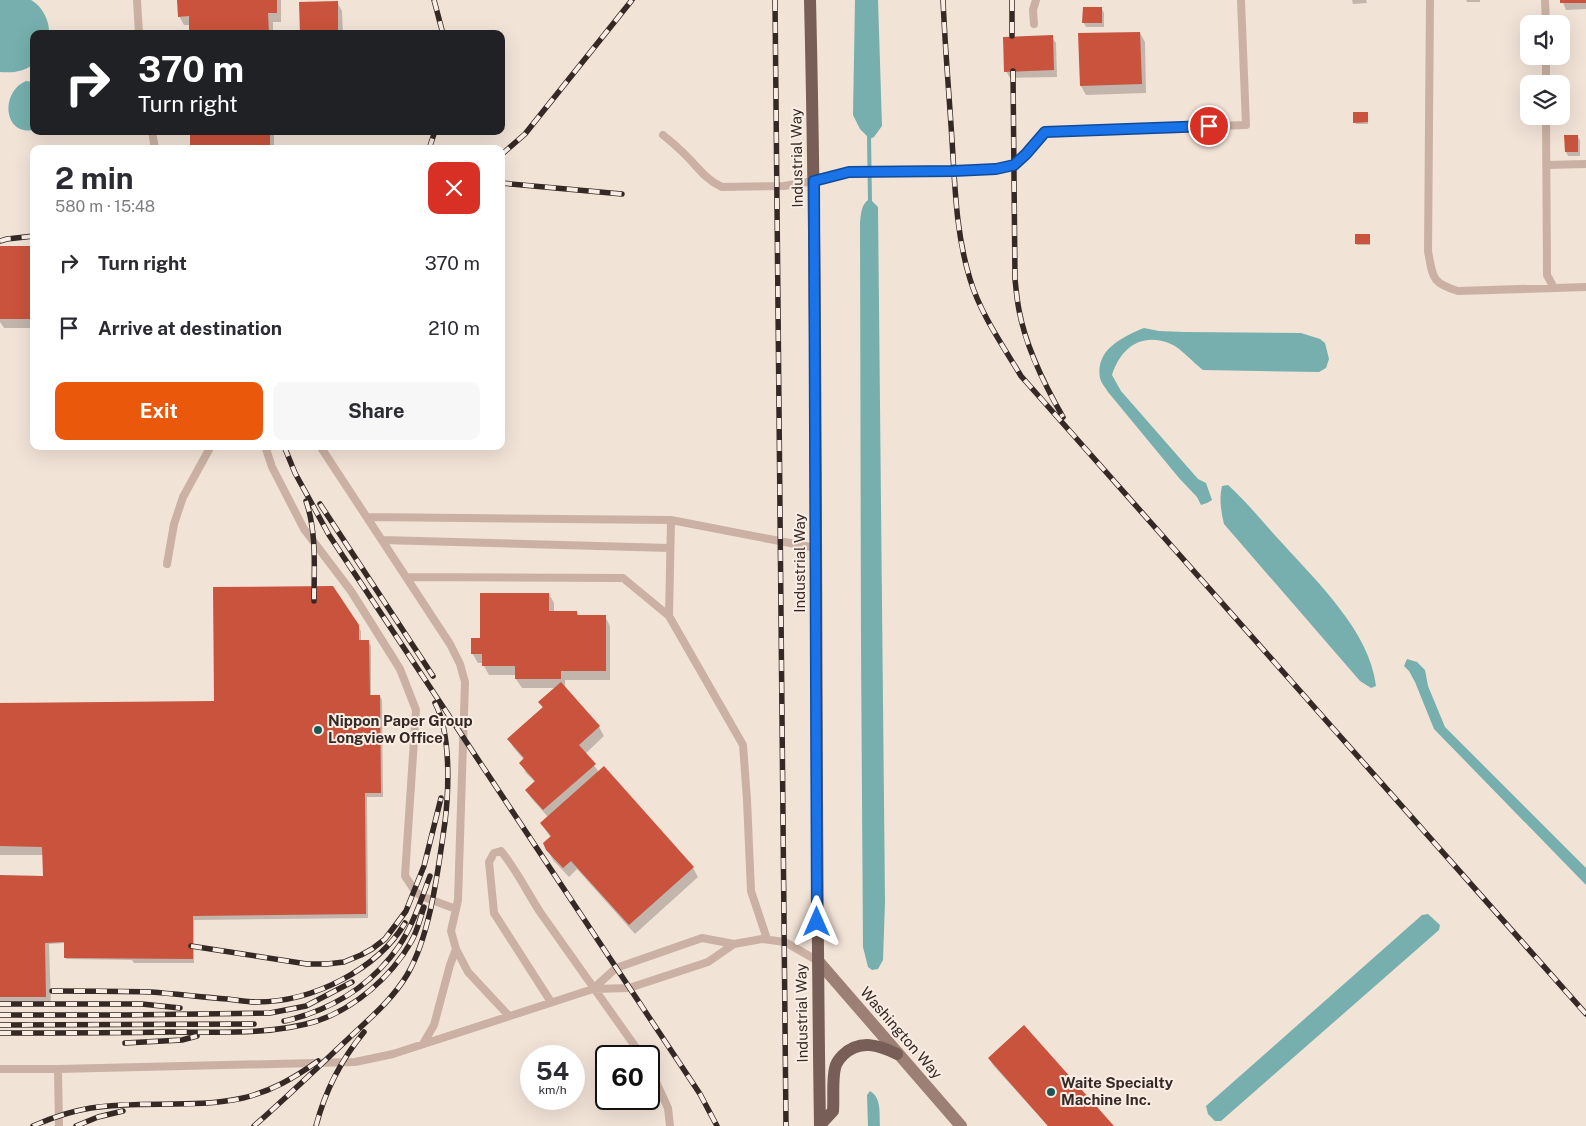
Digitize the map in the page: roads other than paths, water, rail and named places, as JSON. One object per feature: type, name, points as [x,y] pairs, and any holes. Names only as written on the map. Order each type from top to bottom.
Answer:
[{"type":"main road","name":"Industrial Way","points":[[810,0],[814,181],[820,1125]]},
{"type":"main road","name":"Washington Way","points":[[818,961],[960,1126]]},
{"type":"main road","points":[[820,1125],[833,1111],[835,1066],[849,1049],[859,1045],[870,1044],[898,1054]]},
{"type":"lane","points":[[137,0],[139,30]]},
{"type":"lane","points":[[1034,24],[1033,10],[1036,0]]},
{"type":"lane","points":[[663,135],[679,148],[709,180],[722,187],[784,186],[849,172],[996,169],[1014,165],[1045,132],[1246,125],[1241,0]]},
{"type":"lane","points":[[1430,0],[1428,251],[1433,276],[1442,287],[1458,291],[1586,286]]},
{"type":"lane","points":[[1546,0],[1546,15]]},
{"type":"lane","points":[[1546,125],[1547,275],[1554,288]]},
{"type":"lane","points":[[1547,165],[1586,164]]},
{"type":"lane","points":[[167,564],[174,524],[183,497],[209,450]]},
{"type":"lane","points":[[266,450],[272,467],[304,529],[351,591],[400,669],[416,710],[405,876],[414,891],[420,896],[456,909]]},
{"type":"lane","points":[[323,450],[450,644],[460,664],[465,682],[459,891],[451,931],[456,949],[468,972],[509,1016]]},
{"type":"lane","points":[[367,517],[671,520],[816,548]]},
{"type":"lane","points":[[670,616],[671,520]]},
{"type":"lane","points":[[382,540],[670,548]]},
{"type":"lane","points":[[407,578],[624,578],[670,616],[743,745],[751,891],[767,939]]},
{"type":"lane","points":[[551,1002],[494,913],[489,862],[494,854],[501,851],[509,860],[531,898],[593,989],[634,1045]]},
{"type":"lane","points":[[593,989],[616,968],[702,938],[734,944]]},
{"type":"lane","points":[[0,1068],[58,1069],[355,1062],[393,1054],[593,989],[630,988],[708,962],[734,944],[762,938],[785,942],[818,961]]},
{"type":"lane","points":[[423,1044],[434,1025],[456,949]]},
{"type":"lane","points":[[58,1069],[59,1126]]},
{"type":"lane","points":[[660,1091],[668,1108],[670,1126]]},
{"type":"water","points":[[0,0],[31,0],[42,10],[47,19],[49,30],[30,30],[30,67],[14,72],[0,72]]},
{"type":"water","points":[[855,0],[878,0],[882,126],[874,137],[870,139],[860,129],[853,115]]},
{"type":"water","points":[[26,81],[30,82],[30,130],[24,130],[16,126],[11,120],[9,103],[12,94]]},
{"type":"water","points":[[870,199],[878,207],[885,902],[883,960],[878,969],[872,970],[868,967],[863,947],[861,646],[860,223],[863,206]]},
{"type":"water","points":[[1144,328],[1159,331],[1185,332],[1301,333],[1320,339],[1325,343],[1329,359],[1326,368],[1319,372],[1203,370],[1176,347],[1162,341],[1143,341],[1127,350],[1116,365],[1112,375],[1121,391],[1198,479],[1206,483],[1212,500],[1201,505],[1197,497],[1108,392],[1100,378],[1100,368],[1106,352],[1119,340]]},
{"type":"water","points":[[1228,485],[1340,609],[1364,647],[1372,666],[1376,686],[1371,688],[1360,681],[1224,524],[1221,491],[1222,486]]},
{"type":"water","points":[[1407,659],[1417,662],[1425,670],[1428,686],[1445,727],[1586,868],[1586,885],[1434,729],[1415,682],[1404,666]]},
{"type":"water","points":[[1428,914],[1440,925],[1439,930],[1221,1121],[1215,1121],[1208,1114],[1206,1106],[1422,915]]},
{"type":"water","points":[[870,1091],[878,1102],[880,1126],[868,1126],[867,1095]]},
{"type":"waterway","points":[[869,135],[870,203]]},
{"type":"railway","points":[[434,0],[442,30]]},
{"type":"railway","points":[[505,152],[525,134],[632,0]]},
{"type":"railway","points":[[775,0],[786,1126]]},
{"type":"railway","points":[[943,0],[955,193],[965,262],[974,292],[992,329],[1021,376],[1586,1014]]},
{"type":"railway","points":[[1012,0],[1012,36]]},
{"type":"railway","points":[[1013,71],[1015,279],[1018,302],[1022,324],[1031,352],[1049,392],[1063,417]]},
{"type":"railway","points":[[430,145],[434,135]]},
{"type":"railway","points":[[505,183],[622,194]]},
{"type":"railway","points":[[0,241],[30,236]]},
{"type":"railway","points":[[286,450],[295,473],[329,535],[700,1094],[717,1126]]},
{"type":"railway","points":[[306,501],[310,513],[313,538],[314,601]]},
{"type":"railway","points":[[320,504],[433,676]]},
{"type":"railway","points":[[254,1126],[380,1009],[401,984],[415,959],[428,921],[445,822],[448,761],[444,729],[435,703]]},
{"type":"railway","points":[[191,946],[307,964],[344,962],[372,949],[385,939],[406,911],[424,866],[441,798]]},
{"type":"railway","points":[[284,1021],[320,1010],[346,996],[380,969],[399,946],[408,930],[430,876]]},
{"type":"railway","points":[[0,1033],[244,1032],[282,1029],[317,1021],[358,1000],[382,979],[403,955],[411,942],[424,907]]},
{"type":"railway","points":[[52,991],[151,992],[250,1002],[278,1001],[321,989],[360,969],[393,940],[405,923]]},
{"type":"railway","points":[[0,1015],[270,1013],[306,1006],[352,982]]},
{"type":"railway","points":[[0,1004],[142,1004],[180,1008]]},
{"type":"railway","points":[[0,1025],[254,1024]]},
{"type":"railway","points":[[316,1126],[324,1100],[335,1076],[364,1032]]},
{"type":"railway","points":[[125,1043],[182,1040],[197,1036]]},
{"type":"railway","points":[[33,1126],[62,1115],[91,1108],[206,1103],[243,1098],[264,1092],[318,1061]]},
{"type":"railway","points":[[76,1126],[98,1117],[123,1111]]},
{"type":"place","name":"Nippon Paper Group Longview Office","points":[[318,730]]},
{"type":"place","name":"Waite Specialty Machine Inc.","points":[[1051,1092]]}]
